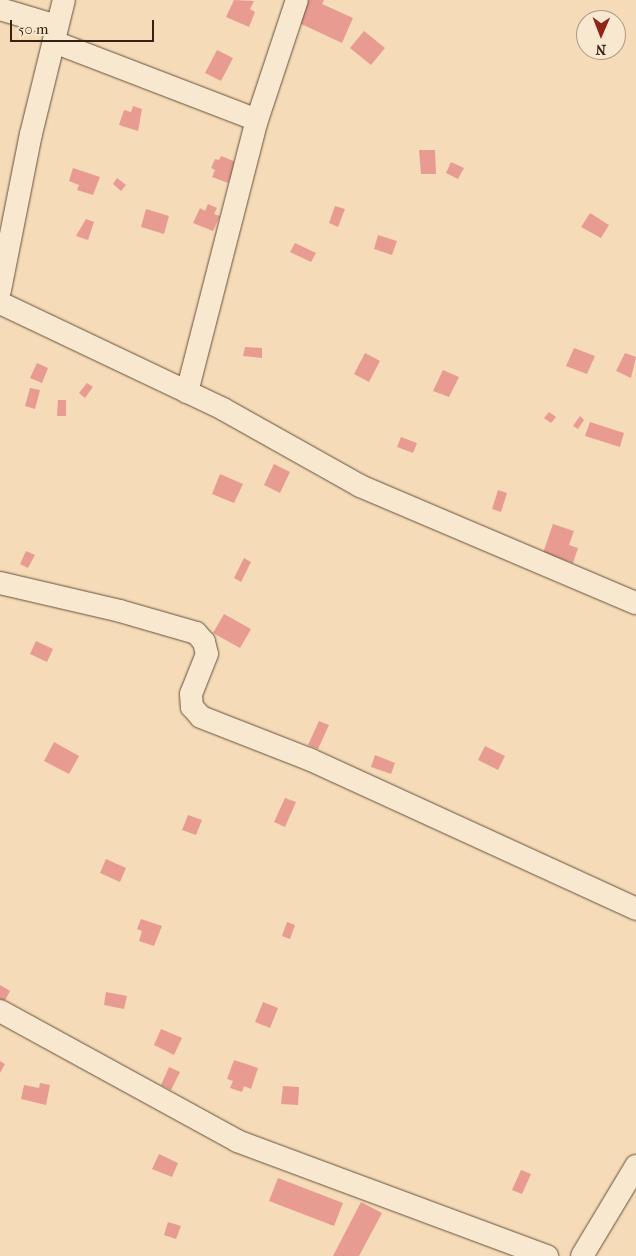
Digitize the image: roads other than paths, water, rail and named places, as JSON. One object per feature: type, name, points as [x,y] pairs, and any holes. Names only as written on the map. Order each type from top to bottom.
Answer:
[{"type":"street","points":[[0,290],[64,0]]},
{"type":"street","points":[[186,392],[257,120],[296,0]]},
{"type":"street","points":[[0,9],[257,120]]},
{"type":"street","points":[[0,303],[186,392],[360,486],[636,603]]},
{"type":"street","points":[[0,583],[120,611],[196,633],[204,642],[207,654],[191,694],[192,707],[201,717],[309,759],[636,910]]},
{"type":"street","points":[[0,1011],[237,1142],[547,1256]]},
{"type":"street","points":[[582,1256],[636,1166]]}]
